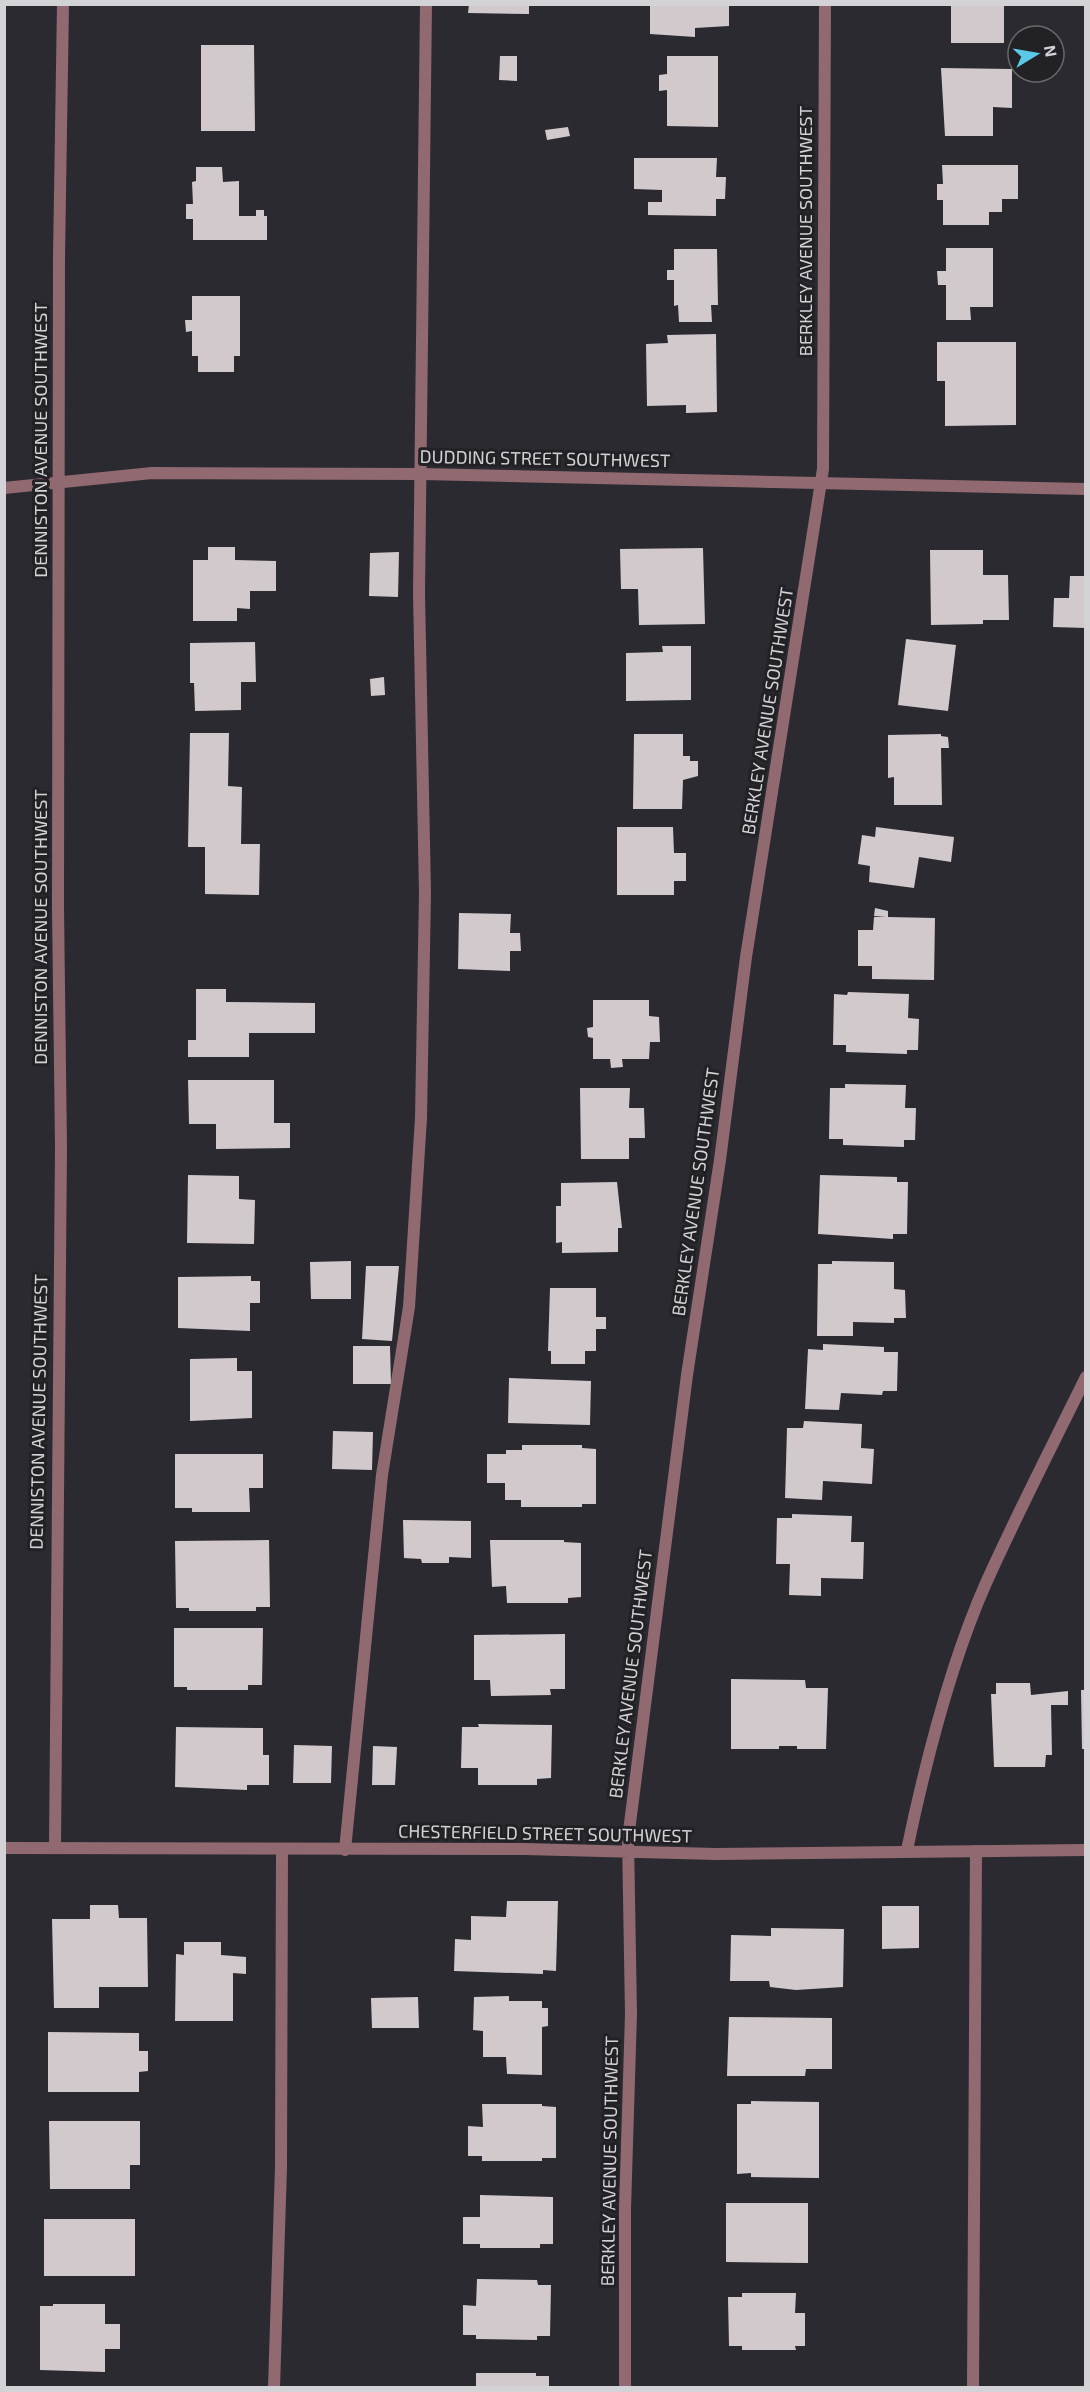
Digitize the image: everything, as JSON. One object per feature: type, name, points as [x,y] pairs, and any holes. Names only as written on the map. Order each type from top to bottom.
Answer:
[{"type":"street","name":"DENNISTON AVENUE SOUTHWEST","points":[[55,1848],[61,1148],[58,907],[59,256],[63,4]]},
{"type":"street","points":[[345,1850],[382,1475],[409,1307],[421,1118],[425,893],[419,604],[426,4]]},
{"type":"street","name":"BERKLEY AVENUE SOUTHWEST","points":[[625,2388],[625,2209],[631,2013],[628,1852],[687,1374],[720,1160],[746,957],[821,484],[825,4]]},
{"type":"street","name":"DUDDING STREET SOUTHWEST","points":[[4,488],[152,472],[422,474],[1086,489]]},
{"type":"street","points":[[907,1850],[915,1809],[958,1656],[986,1584],[1086,1377]]},
{"type":"street","name":"CHESTERFIELD STREET SOUTHWEST","points":[[4,1848],[716,1854],[907,1850],[1086,1850]]},
{"type":"street","points":[[274,2388],[281,2167],[282,1850]]},
{"type":"street","points":[[973,2388],[976,1851]]},
{"type":"building","points":[[469,4],[529,4],[529,14],[468,13]]},
{"type":"building","points":[[650,4],[729,4],[729,26],[695,28],[695,37],[650,34]]},
{"type":"building","points":[[951,4],[1004,4],[1004,43],[951,43]]},
{"type":"building","points":[[201,45],[254,45],[255,131],[201,131]]},
{"type":"building","points":[[500,56],[517,56],[517,81],[499,80]]},
{"type":"building","points":[[667,56],[718,56],[718,127],[667,126],[667,90],[659,91],[659,75],[667,74]]},
{"type":"building","points":[[941,68],[1006,69],[1006,84],[1012,84],[1012,108],[993,107],[993,136],[945,136]]},
{"type":"building","points":[[568,127],[570,136],[547,140],[545,130]]},
{"type":"building","points":[[634,158],[717,158],[716,177],[726,177],[725,199],[716,199],[716,216],[648,215],[648,202],[662,202],[662,190],[634,189]]},
{"type":"building","points":[[942,165],[1018,165],[1018,199],[1002,199],[1002,212],[989,212],[989,225],[943,225],[943,200],[937,200],[937,184],[943,184]]},
{"type":"building","points":[[196,167],[222,167],[223,182],[239,181],[239,216],[256,216],[256,210],[264,210],[264,216],[267,216],[267,240],[193,240],[193,219],[186,219],[186,204],[193,204],[192,182],[196,181]]},
{"type":"building","points":[[946,248],[993,248],[993,307],[970,307],[971,320],[946,320],[946,285],[938,285],[937,271],[946,271]]},
{"type":"building","points":[[674,249],[717,249],[718,305],[711,305],[712,322],[679,322],[678,305],[674,306],[674,280],[667,280],[667,270],[674,270]]},
{"type":"building","points":[[192,296],[240,296],[240,356],[234,356],[234,372],[198,372],[198,356],[192,356],[192,331],[186,332],[185,320],[192,320]]},
{"type":"building","points":[[716,334],[717,412],[686,413],[686,405],[647,406],[646,344],[668,343],[667,335]]},
{"type":"building","points":[[937,342],[1016,342],[1016,425],[945,426],[945,381],[937,381]]},
{"type":"building","points":[[208,547],[235,547],[235,560],[276,561],[276,591],[250,591],[250,609],[237,608],[237,621],[193,621],[193,560],[208,560]]},
{"type":"building","points":[[703,548],[705,624],[639,625],[638,589],[621,589],[620,549]]},
{"type":"building","points":[[930,550],[983,550],[983,575],[1008,575],[1009,620],[983,620],[983,624],[931,625]]},
{"type":"building","points":[[399,552],[398,597],[369,596],[370,553]]},
{"type":"building","points":[[1070,576],[1086,576],[1086,628],[1053,627],[1054,598],[1069,598]]},
{"type":"building","points":[[906,639],[956,645],[948,711],[898,705]]},
{"type":"building","points":[[255,642],[256,682],[241,682],[241,710],[195,711],[194,683],[190,683],[190,643]]},
{"type":"building","points":[[662,646],[691,646],[691,700],[626,701],[626,653],[663,652]]},
{"type":"building","points":[[384,677],[385,695],[371,696],[370,679]]},
{"type":"building","points":[[190,733],[229,733],[228,786],[242,787],[241,844],[260,844],[259,895],[205,894],[205,847],[188,847]]},
{"type":"building","points":[[634,734],[683,734],[683,756],[690,756],[690,761],[698,761],[698,776],[683,780],[682,809],[633,809]]},
{"type":"building","points":[[941,734],[941,736],[948,737],[949,748],[941,748],[942,805],[894,805],[894,777],[888,778],[888,735]]},
{"type":"building","points":[[617,827],[673,827],[674,853],[686,853],[686,881],[674,881],[674,895],[617,895]]},
{"type":"building","points":[[876,827],[954,837],[951,862],[919,857],[914,888],[869,882],[870,866],[858,864],[862,835],[875,837]]},
{"type":"building","points":[[875,908],[888,911],[888,917],[935,918],[934,980],[872,979],[872,966],[858,966],[858,930],[873,930],[874,917],[886,917],[874,916]]},
{"type":"building","points":[[459,913],[511,914],[510,933],[520,933],[521,951],[510,951],[510,971],[458,969]]},
{"type":"building","points":[[196,989],[226,989],[226,1002],[315,1003],[315,1033],[249,1033],[249,1057],[188,1057],[188,1040],[196,1040]]},
{"type":"building","points":[[848,992],[909,994],[908,1018],[919,1019],[918,1050],[907,1050],[907,1054],[846,1052],[846,1045],[833,1045],[834,994],[847,995]]},
{"type":"building","points":[[593,1000],[649,1000],[649,1016],[659,1017],[660,1042],[650,1042],[649,1059],[622,1059],[623,1067],[611,1068],[610,1059],[593,1059],[593,1038],[588,1037],[587,1028],[593,1027]]},
{"type":"building","points":[[188,1080],[274,1080],[274,1123],[290,1123],[290,1148],[216,1149],[216,1124],[189,1124]]},
{"type":"building","points":[[845,1084],[906,1085],[905,1108],[916,1108],[915,1140],[904,1140],[904,1147],[843,1145],[843,1139],[829,1139],[830,1088],[845,1088]]},
{"type":"building","points":[[580,1088],[630,1088],[629,1108],[644,1108],[645,1138],[629,1138],[629,1159],[581,1159]]},
{"type":"building","points":[[188,1175],[239,1176],[239,1199],[255,1200],[254,1244],[187,1243]]},
{"type":"building","points":[[820,1175],[897,1177],[897,1182],[908,1182],[907,1234],[893,1234],[893,1239],[818,1234]]},
{"type":"building","points":[[617,1182],[622,1228],[618,1228],[618,1252],[562,1253],[562,1242],[556,1243],[556,1206],[561,1206],[561,1183]]},
{"type":"building","points":[[351,1261],[351,1299],[311,1299],[310,1262]]},
{"type":"building","points":[[832,1261],[894,1262],[894,1289],[905,1290],[906,1318],[894,1318],[894,1323],[853,1322],[853,1336],[817,1336],[818,1264],[832,1264]]},
{"type":"building","points":[[366,1266],[399,1266],[392,1341],[362,1339]]},
{"type":"building","points":[[251,1276],[251,1281],[260,1281],[260,1303],[250,1303],[250,1331],[178,1328],[178,1277]]},
{"type":"building","points":[[550,1288],[596,1288],[596,1317],[606,1317],[606,1329],[596,1329],[596,1351],[585,1351],[585,1364],[551,1364],[551,1351],[548,1351]]},
{"type":"building","points":[[823,1344],[884,1347],[884,1352],[898,1352],[897,1391],[883,1391],[882,1395],[841,1393],[839,1410],[805,1409],[808,1349],[823,1350]]},
{"type":"building","points":[[353,1346],[390,1346],[391,1384],[353,1384]]},
{"type":"building","points":[[237,1358],[237,1371],[252,1371],[252,1418],[190,1421],[190,1359]]},
{"type":"building","points":[[509,1378],[591,1381],[590,1425],[508,1423]]},
{"type":"building","points":[[804,1421],[862,1424],[861,1448],[874,1449],[872,1484],[823,1481],[822,1500],[785,1498],[787,1428],[803,1428]]},
{"type":"building","points":[[333,1431],[373,1432],[372,1470],[332,1469]]},
{"type":"building","points":[[522,1445],[582,1445],[582,1448],[596,1449],[596,1504],[582,1504],[582,1507],[521,1507],[521,1500],[505,1500],[505,1483],[487,1483],[487,1454],[506,1454],[506,1450],[522,1450]]},
{"type":"building","points":[[175,1454],[263,1454],[263,1488],[249,1488],[250,1512],[192,1512],[192,1508],[175,1508]]},
{"type":"building","points":[[792,1514],[852,1516],[851,1542],[864,1542],[863,1579],[821,1578],[821,1596],[789,1595],[790,1564],[776,1564],[777,1518],[792,1518]]},
{"type":"building","points":[[403,1520],[471,1521],[471,1558],[449,1557],[449,1563],[422,1563],[421,1559],[404,1558]]},
{"type":"building","points":[[269,1540],[270,1607],[256,1607],[256,1611],[189,1611],[189,1608],[176,1608],[175,1541]]},
{"type":"building","points":[[490,1540],[564,1540],[564,1542],[581,1543],[581,1597],[568,1598],[568,1603],[507,1603],[506,1586],[492,1587]]},
{"type":"building","points":[[174,1628],[263,1628],[262,1685],[248,1685],[248,1690],[187,1690],[187,1687],[174,1687]]},
{"type":"building","points":[[565,1634],[565,1689],[550,1689],[551,1695],[491,1696],[490,1680],[474,1680],[474,1635]]},
{"type":"building","points":[[731,1679],[805,1680],[806,1688],[828,1688],[826,1749],[797,1749],[797,1746],[779,1746],[779,1749],[731,1749]]},
{"type":"building","points":[[996,1683],[1030,1683],[1031,1695],[1068,1691],[1068,1705],[1051,1705],[1052,1755],[1046,1755],[1045,1767],[994,1767],[991,1694],[996,1694]]},
{"type":"building","points":[[1081,1690],[1086,1690],[1086,1749],[1082,1749]]},
{"type":"building","points":[[478,1724],[552,1725],[551,1778],[537,1779],[537,1785],[478,1785],[478,1768],[461,1768],[462,1727],[479,1727]]},
{"type":"building","points":[[176,1727],[263,1728],[263,1755],[269,1755],[269,1785],[247,1785],[247,1790],[175,1787]]},
{"type":"building","points":[[294,1745],[332,1746],[331,1783],[293,1783]]},
{"type":"building","points":[[373,1746],[397,1747],[395,1785],[372,1785]]},
{"type":"building","points":[[507,1901],[558,1901],[556,1971],[543,1970],[543,1974],[454,1971],[455,1939],[471,1940],[471,1916],[506,1917]]},
{"type":"building","points":[[90,1905],[118,1905],[119,1918],[147,1918],[148,1987],[99,1987],[99,2008],[54,2008],[52,1919],[90,1919]]},
{"type":"building","points":[[882,1906],[919,1906],[919,1948],[882,1949]]},
{"type":"building","points":[[771,1928],[844,1929],[843,1987],[796,1990],[770,1987],[769,1981],[730,1981],[731,1935],[771,1936]]},
{"type":"building","points":[[184,1942],[221,1942],[221,1955],[246,1957],[246,1974],[233,1973],[233,2021],[175,2021],[176,1954],[184,1955]]},
{"type":"building","points":[[509,1996],[509,2001],[542,2001],[542,2008],[548,2008],[548,2026],[542,2027],[542,2075],[507,2074],[506,2057],[483,2057],[483,2031],[473,2030],[474,1997]]},
{"type":"building","points":[[418,1997],[419,2028],[372,2028],[371,1998]]},
{"type":"building","points":[[729,2017],[832,2018],[832,2069],[806,2069],[805,2076],[727,2076]]},
{"type":"building","points":[[48,2032],[139,2033],[139,2051],[148,2051],[148,2071],[139,2072],[139,2092],[48,2092]]},
{"type":"building","points":[[751,2101],[819,2102],[819,2178],[751,2177],[751,2173],[737,2174],[737,2104],[751,2104]]},
{"type":"building","points":[[482,2104],[542,2104],[542,2106],[556,2107],[556,2158],[542,2158],[542,2161],[482,2161],[482,2156],[468,2156],[468,2126],[483,2127]]},
{"type":"building","points":[[49,2121],[140,2121],[140,2165],[130,2165],[130,2189],[50,2189]]},
{"type":"building","points":[[480,2195],[553,2197],[553,2244],[540,2244],[540,2248],[480,2248],[480,2244],[463,2244],[463,2217],[480,2217]]},
{"type":"building","points":[[726,2203],[808,2203],[808,2263],[726,2262]]},
{"type":"building","points":[[44,2219],[135,2219],[135,2276],[44,2276]]},
{"type":"building","points":[[477,2279],[537,2280],[538,2285],[551,2285],[550,2336],[537,2336],[537,2340],[476,2339],[476,2335],[463,2335],[463,2305],[476,2306]]},
{"type":"building","points":[[742,2293],[796,2293],[795,2313],[805,2313],[805,2346],[795,2346],[796,2350],[742,2350],[742,2346],[729,2346],[728,2297],[742,2297]]},
{"type":"building","points":[[53,2304],[105,2304],[105,2324],[120,2324],[120,2349],[105,2349],[105,2372],[40,2370],[40,2306],[53,2306]]},
{"type":"building","points":[[476,2373],[536,2373],[536,2376],[549,2376],[549,2388],[476,2388]]}]
